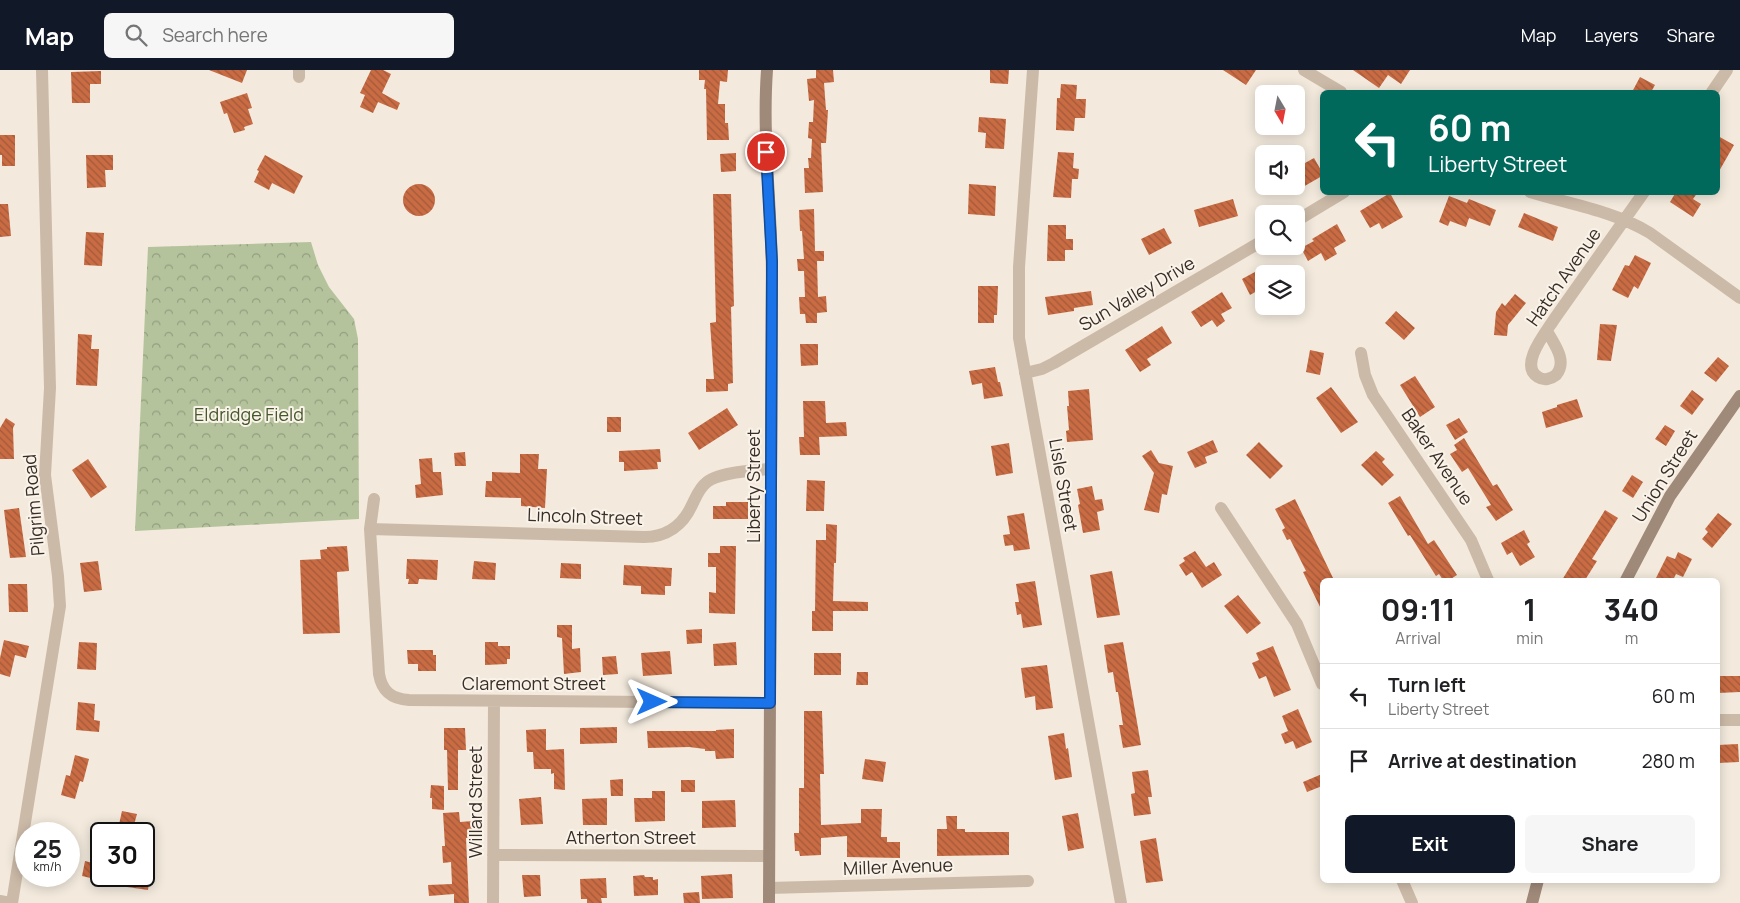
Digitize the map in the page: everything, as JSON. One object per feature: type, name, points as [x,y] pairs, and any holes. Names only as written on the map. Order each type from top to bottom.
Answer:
[{"type":"main road","name":"Liberty Street","points":[[767,70],[765,131],[772,270],[768,903]]},
{"type":"main road","name":"Union Street","points":[[1627,578],[1670,496],[1740,396]]},
{"type":"main road","points":[[1532,903],[1537,883]]},
{"type":"street","name":"Pilgrim Road","points":[[11,903],[60,606],[45,475],[50,388],[42,70]]},
{"type":"street","name":"Lisle Street","points":[[1032,70],[1019,267],[1019,338],[1121,903]]},
{"type":"street","points":[[1304,70],[1338,90]]},
{"type":"street","points":[[1713,90],[1727,70]]},
{"type":"street","points":[[1305,216],[1339,195]]},
{"type":"street","points":[[1540,195],[1625,220],[1650,233],[1740,298]]},
{"type":"street","name":"Hatch Avenue","points":[[1547,331],[1562,365],[1559,372],[1549,379],[1543,379],[1535,375],[1530,366],[1532,355],[1547,331],[1642,195]]},
{"type":"street","name":"Sun Valley Drive","points":[[1025,373],[1042,369],[1054,363],[1255,245]]},
{"type":"street","name":"Baker Avenue","points":[[1361,353],[1365,375],[1373,395],[1471,540],[1487,578]]},
{"type":"street","name":"Lincoln Street","points":[[370,530],[658,536],[672,530],[684,520],[701,488],[710,480],[755,470],[771,469]]},
{"type":"street","points":[[370,530],[374,499]]},
{"type":"street","points":[[1221,508],[1297,624],[1320,679]]},
{"type":"street","name":"Claremont Street","points":[[370,530],[379,674],[382,686],[389,696],[409,700],[770,703]]},
{"type":"street","name":"Willard Street","points":[[493,903],[494,701]]},
{"type":"street","points":[[1720,720],[1740,720]]},
{"type":"street","name":"Atherton Street","points":[[493,855],[769,856]]},
{"type":"street","name":"Miller Avenue","points":[[769,888],[1028,881]]},
{"type":"street","points":[[1403,883],[1412,903]]},
{"type":"street","points":[[0,901],[11,903]]},
{"type":"green space","name":"Eldridge Field","points":[[311,242],[318,265],[329,287],[354,319],[358,339],[359,519],[135,531],[148,247]]},
{"type":"building","points":[[209,70],[247,70],[242,83]]},
{"type":"building","points":[[371,70],[383,70],[391,74],[382,93],[400,103],[397,110],[378,102],[373,113],[360,107],[365,95],[360,93]]},
{"type":"building","points":[[699,70],[728,70],[727,82],[720,81],[718,104],[725,104],[725,123],[728,123],[729,140],[707,140],[705,80],[699,80]]},
{"type":"building","points":[[816,70],[833,70],[834,82],[824,83],[826,110],[828,110],[826,143],[821,143],[823,192],[805,193],[804,168],[809,168],[808,158],[811,158],[812,139],[808,138],[809,122],[813,122],[814,100],[809,101],[807,79],[816,78]]},
{"type":"building","points":[[990,70],[1009,70],[1008,84],[990,83]]},
{"type":"building","points":[[1223,70],[1256,70],[1246,85]]},
{"type":"building","points":[[1353,70],[1410,70],[1401,84],[1388,75],[1379,88]]},
{"type":"building","points":[[101,71],[101,84],[90,84],[90,103],[72,103],[71,72]]},
{"type":"building","points":[[1640,77],[1655,85],[1652,90],[1633,90]]},
{"type":"building","points":[[1061,84],[1077,85],[1076,99],[1086,99],[1085,118],[1075,118],[1074,131],[1056,130],[1057,98],[1060,98]]},
{"type":"building","points":[[247,93],[252,108],[248,109],[253,124],[244,127],[245,130],[234,133],[227,113],[224,114],[220,102]]},
{"type":"building","points":[[979,117],[1006,119],[1004,149],[985,148],[986,133],[978,132]]},
{"type":"building","points":[[0,135],[15,135],[15,166],[2,166]]},
{"type":"building","points":[[1720,137],[1734,145],[1720,170]]},
{"type":"building","points":[[1058,152],[1074,153],[1073,168],[1079,169],[1078,179],[1072,179],[1071,198],[1053,197]]},
{"type":"building","points":[[736,153],[736,171],[721,172],[720,154]]},
{"type":"building","points":[[86,155],[113,155],[113,170],[105,170],[106,187],[87,188]]},
{"type":"building","points":[[265,155],[303,176],[294,194],[272,183],[269,190],[254,182],[259,171],[257,170]]},
{"type":"building","points":[[1314,158],[1320,168],[1320,177],[1305,186],[1305,163]]},
{"type":"building","points":[[419,184],[431,188],[435,200],[431,212],[419,216],[407,212],[403,200],[407,188]]},
{"type":"building","points":[[969,184],[996,186],[995,216],[968,214]]},
{"type":"building","points":[[713,194],[731,194],[734,306],[731,307],[733,383],[728,384],[728,391],[706,392],[706,379],[714,379],[710,323],[716,322]]},
{"type":"building","points":[[1387,195],[1391,195],[1403,217],[1382,229],[1379,223],[1370,228],[1360,211]]},
{"type":"building","points":[[1674,195],[1696,195],[1693,199],[1701,204],[1693,217],[1670,202]]},
{"type":"building","points":[[1449,196],[1467,203],[1469,199],[1496,210],[1490,226],[1469,218],[1466,227],[1450,221],[1448,226],[1439,222]]},
{"type":"building","points":[[1233,199],[1238,216],[1199,227],[1194,210]]},
{"type":"building","points":[[0,204],[8,204],[11,236],[0,237]]},
{"type":"building","points":[[814,209],[815,251],[824,251],[824,261],[817,261],[818,297],[826,296],[827,312],[817,313],[817,323],[806,323],[805,314],[800,314],[799,297],[805,297],[804,271],[798,271],[797,259],[804,259],[799,210]]},
{"type":"building","points":[[1524,213],[1558,227],[1553,241],[1518,227]]},
{"type":"building","points":[[1337,224],[1346,241],[1334,248],[1337,254],[1325,261],[1321,253],[1308,261],[1305,255],[1305,246],[1314,241],[1312,239]]},
{"type":"building","points":[[1048,225],[1066,225],[1066,239],[1073,239],[1073,250],[1065,250],[1065,261],[1047,261]]},
{"type":"building","points":[[1164,228],[1172,243],[1149,255],[1141,239]]},
{"type":"building","points":[[86,232],[104,233],[102,266],[84,265]]},
{"type":"building","points":[[1635,255],[1651,263],[1638,289],[1634,286],[1628,298],[1612,290],[1625,265],[1629,266]]},
{"type":"building","points":[[1255,272],[1255,292],[1250,295],[1242,279]]},
{"type":"building","points":[[978,286],[998,286],[997,315],[994,315],[994,323],[978,323]]},
{"type":"building","points":[[1091,291],[1093,305],[1074,308],[1074,311],[1048,315],[1045,297]]},
{"type":"building","points":[[1222,292],[1232,308],[1221,314],[1225,321],[1217,327],[1212,320],[1201,327],[1191,312]]},
{"type":"building","points":[[1515,294],[1526,303],[1508,325],[1507,336],[1494,335],[1496,312],[1502,303],[1505,306]]},
{"type":"building","points":[[1396,311],[1415,328],[1404,340],[1385,323]]},
{"type":"building","points":[[1600,324],[1617,325],[1611,361],[1597,360]]},
{"type":"building","points":[[1162,326],[1172,343],[1147,359],[1151,365],[1140,372],[1125,350]]},
{"type":"building","points":[[78,334],[92,335],[91,349],[99,349],[97,386],[76,385]]},
{"type":"building","points":[[800,344],[818,344],[818,365],[801,366]]},
{"type":"building","points":[[1310,350],[1324,353],[1320,375],[1306,372]]},
{"type":"building","points":[[1718,357],[1729,366],[1716,382],[1704,373]]},
{"type":"building","points":[[995,367],[1003,396],[984,399],[982,383],[972,385],[969,371]]},
{"type":"building","points":[[1415,376],[1435,407],[1420,417],[1400,385]]},
{"type":"building","points":[[1331,387],[1358,422],[1341,433],[1316,398]]},
{"type":"building","points":[[1089,389],[1093,440],[1067,442],[1066,431],[1069,430],[1068,391]]},
{"type":"building","points":[[1692,390],[1704,399],[1692,415],[1680,406]]},
{"type":"building","points":[[1577,399],[1583,417],[1546,428],[1542,412]]},
{"type":"building","points":[[803,401],[825,401],[826,423],[846,422],[847,436],[819,437],[820,455],[800,455],[799,437],[804,437]]},
{"type":"building","points":[[727,408],[738,425],[699,450],[688,433]]},
{"type":"building","points":[[607,417],[621,417],[621,432],[607,432]]},
{"type":"building","points":[[6,418],[15,424],[13,428],[14,459],[0,459],[0,428]]},
{"type":"building","points":[[1459,418],[1468,432],[1455,440],[1446,425]]},
{"type":"building","points":[[1665,425],[1675,431],[1666,446],[1655,439]]},
{"type":"building","points":[[1464,438],[1493,486],[1497,484],[1513,510],[1496,521],[1486,507],[1491,505],[1468,468],[1462,472],[1450,454],[1457,450],[1454,445]]},
{"type":"building","points":[[1213,440],[1218,452],[1205,457],[1207,463],[1195,468],[1187,452]]},
{"type":"building","points":[[1259,442],[1283,466],[1270,479],[1246,455]]},
{"type":"building","points":[[1009,443],[1013,473],[996,476],[991,446]]},
{"type":"building","points":[[660,449],[661,462],[657,462],[658,469],[624,471],[624,462],[619,462],[619,451]]},
{"type":"building","points":[[1151,450],[1159,463],[1173,466],[1167,495],[1162,494],[1159,513],[1144,510],[1154,473],[1142,456]]},
{"type":"building","points":[[1376,451],[1385,459],[1382,462],[1394,475],[1382,486],[1361,465]]},
{"type":"building","points":[[465,452],[466,466],[455,466],[454,453]]},
{"type":"building","points":[[520,454],[539,454],[538,469],[547,469],[545,508],[521,506],[521,498],[485,497],[486,481],[492,481],[492,472],[520,473]]},
{"type":"building","points":[[432,458],[433,472],[441,472],[443,495],[416,498],[415,485],[421,484],[419,459]]},
{"type":"building","points":[[88,459],[107,487],[91,498],[72,470]]},
{"type":"building","points":[[1632,475],[1643,482],[1633,498],[1622,491]]},
{"type":"building","points":[[807,480],[825,481],[824,511],[806,511]]},
{"type":"building","points":[[1092,486],[1095,500],[1102,499],[1104,510],[1097,512],[1100,530],[1083,533],[1077,489]]},
{"type":"building","points":[[1400,496],[1428,544],[1434,540],[1457,575],[1452,578],[1442,578],[1439,574],[1436,576],[1388,503]]},
{"type":"building","points":[[1295,499],[1333,578],[1320,578],[1320,607],[1303,572],[1306,571],[1290,539],[1287,540],[1282,530],[1285,528],[1275,509]]},
{"type":"building","points":[[726,502],[748,502],[748,519],[713,519],[713,506],[726,506]]},
{"type":"building","points":[[19,508],[26,557],[10,558],[4,510]]},
{"type":"building","points":[[1605,510],[1618,518],[1592,559],[1597,561],[1586,578],[1563,578]]},
{"type":"building","points":[[1024,513],[1030,549],[1014,551],[1013,545],[1005,546],[1003,535],[1010,534],[1007,516]]},
{"type":"building","points":[[1718,513],[1732,524],[1712,548],[1702,539],[1708,532],[1705,529]]},
{"type":"building","points":[[826,524],[837,525],[833,601],[868,602],[868,611],[833,611],[833,631],[812,631],[812,611],[815,611],[816,540],[826,540]]},
{"type":"building","points":[[1524,530],[1530,542],[1527,544],[1535,557],[1520,566],[1512,552],[1507,555],[1501,543]]},
{"type":"building","points":[[347,546],[349,571],[337,572],[340,633],[303,634],[300,560],[321,559],[320,550],[327,549],[327,547]]},
{"type":"building","points":[[720,546],[736,546],[735,614],[709,613],[709,592],[716,593],[716,567],[708,567],[708,553],[720,553]]},
{"type":"building","points":[[1195,551],[1206,567],[1214,562],[1222,575],[1202,588],[1192,572],[1186,576],[1179,565],[1185,561],[1183,558]]},
{"type":"building","points":[[1678,552],[1692,559],[1683,577],[1676,574],[1674,578],[1656,578],[1667,556],[1675,559]]},
{"type":"building","points":[[407,559],[438,560],[437,580],[419,579],[418,584],[408,584],[409,579],[406,579]]},
{"type":"building","points":[[98,561],[102,590],[84,592],[80,563]]},
{"type":"building","points":[[474,561],[496,563],[495,580],[472,579]]},
{"type":"building","points":[[561,563],[581,564],[581,579],[560,578]]},
{"type":"building","points":[[624,565],[672,568],[671,586],[665,586],[665,595],[641,594],[641,586],[623,585]]},
{"type":"building","points":[[1112,571],[1120,615],[1097,618],[1090,575]]},
{"type":"building","points":[[1035,581],[1042,625],[1023,628],[1021,614],[1017,615],[1015,602],[1019,602],[1016,584]]},
{"type":"building","points":[[8,584],[27,584],[28,612],[9,612]]},
{"type":"building","points":[[1238,595],[1261,623],[1247,634],[1224,606]]},
{"type":"building","points":[[557,625],[572,625],[572,649],[580,648],[581,672],[564,674],[562,638],[557,637]]},
{"type":"building","points":[[702,629],[702,643],[687,644],[686,630]]},
{"type":"building","points":[[4,640],[29,646],[26,658],[15,655],[10,677],[0,674],[0,658]]},
{"type":"building","points":[[79,642],[97,643],[96,670],[77,669]]},
{"type":"building","points":[[485,642],[498,642],[498,646],[510,646],[510,659],[507,659],[507,664],[485,665]]},
{"type":"building","points":[[736,642],[737,665],[714,666],[713,644]]},
{"type":"building","points":[[1123,642],[1141,745],[1123,748],[1119,725],[1123,725],[1118,692],[1116,692],[1113,672],[1108,673],[1104,645]]},
{"type":"building","points":[[1273,646],[1291,690],[1274,697],[1266,676],[1259,679],[1252,663],[1259,660],[1256,653]]},
{"type":"building","points":[[407,650],[433,650],[433,655],[436,655],[436,671],[418,671],[418,664],[408,664]]},
{"type":"building","points":[[670,651],[672,674],[643,676],[641,653]]},
{"type":"building","points":[[814,653],[841,653],[841,675],[814,675]]},
{"type":"building","points":[[616,656],[618,674],[603,675],[602,657]]},
{"type":"building","points":[[1047,665],[1053,708],[1036,710],[1035,696],[1025,698],[1021,668]]},
{"type":"building","points":[[857,672],[868,672],[868,685],[856,685]]},
{"type":"building","points":[[1720,676],[1740,676],[1740,692],[1720,693]]},
{"type":"building","points":[[78,702],[95,704],[94,720],[100,721],[99,732],[76,730]]},
{"type":"building","points":[[1298,709],[1312,742],[1296,749],[1293,741],[1285,744],[1281,734],[1288,731],[1282,716]]},
{"type":"building","points":[[804,711],[822,711],[824,774],[820,774],[821,825],[861,823],[861,809],[882,809],[881,837],[887,837],[887,842],[900,842],[900,858],[847,857],[847,836],[821,838],[821,855],[800,856],[799,851],[795,851],[794,833],[799,833],[799,788],[804,788]]},
{"type":"building","points":[[617,727],[617,743],[580,744],[580,728]]},
{"type":"building","points":[[444,728],[465,728],[466,750],[458,750],[458,790],[448,790],[447,750],[444,750]]},
{"type":"building","points":[[546,729],[546,750],[564,749],[565,790],[554,789],[554,773],[551,774],[551,769],[534,769],[533,752],[527,752],[526,730]]},
{"type":"building","points":[[734,729],[734,758],[716,759],[715,751],[705,751],[705,749],[689,747],[648,748],[647,731],[716,731]]},
{"type":"building","points":[[1064,733],[1072,777],[1055,780],[1048,736]]},
{"type":"building","points":[[1738,744],[1739,762],[1720,763],[1720,745]]},
{"type":"building","points":[[75,755],[89,759],[83,782],[80,781],[75,799],[61,795],[66,775],[70,776]]},
{"type":"building","points":[[865,759],[886,762],[883,782],[862,779]]},
{"type":"building","points":[[1148,770],[1152,797],[1148,797],[1151,814],[1134,816],[1131,794],[1135,793],[1132,772]]},
{"type":"building","points":[[1320,775],[1320,787],[1307,792],[1303,782]]},
{"type":"building","points":[[623,779],[623,796],[611,796],[610,780]]},
{"type":"building","points":[[681,780],[695,780],[695,792],[681,792]]},
{"type":"building","points":[[431,785],[444,786],[444,810],[432,809],[432,798],[430,798]]},
{"type":"building","points":[[652,791],[665,791],[665,821],[635,822],[634,798],[652,798]]},
{"type":"building","points":[[541,797],[543,824],[521,825],[519,799]]},
{"type":"building","points":[[607,798],[607,825],[583,825],[582,799]]},
{"type":"building","points":[[735,800],[736,827],[702,828],[702,801]]},
{"type":"building","points":[[122,811],[137,814],[135,822],[120,822]]},
{"type":"building","points":[[459,812],[460,822],[473,821],[474,837],[466,838],[469,903],[454,903],[454,894],[429,896],[428,885],[452,884],[451,862],[443,863],[442,846],[445,846],[443,813]]},
{"type":"building","points":[[1078,813],[1084,848],[1068,851],[1062,816]]},
{"type":"building","points":[[946,816],[957,816],[957,829],[965,829],[965,832],[1009,832],[1009,855],[937,856],[937,829],[947,829]]},
{"type":"building","points":[[1156,838],[1163,881],[1146,883],[1140,841]]},
{"type":"building","points":[[85,861],[90,862],[90,878],[82,876]]},
{"type":"building","points":[[732,874],[733,898],[702,899],[701,876]]},
{"type":"building","points":[[522,875],[540,875],[541,896],[524,897]]},
{"type":"building","points":[[644,875],[645,877],[653,877],[653,880],[658,879],[658,895],[634,896],[633,876]]},
{"type":"building","points":[[606,878],[607,898],[601,898],[602,903],[587,903],[587,899],[581,899],[580,879]]},
{"type":"building","points":[[127,887],[148,887],[148,890]]},
{"type":"building","points":[[699,892],[700,903],[684,903],[683,893]]},
{"type":"route","points":[[652,702],[770,703],[772,261],[766,152]]}]
